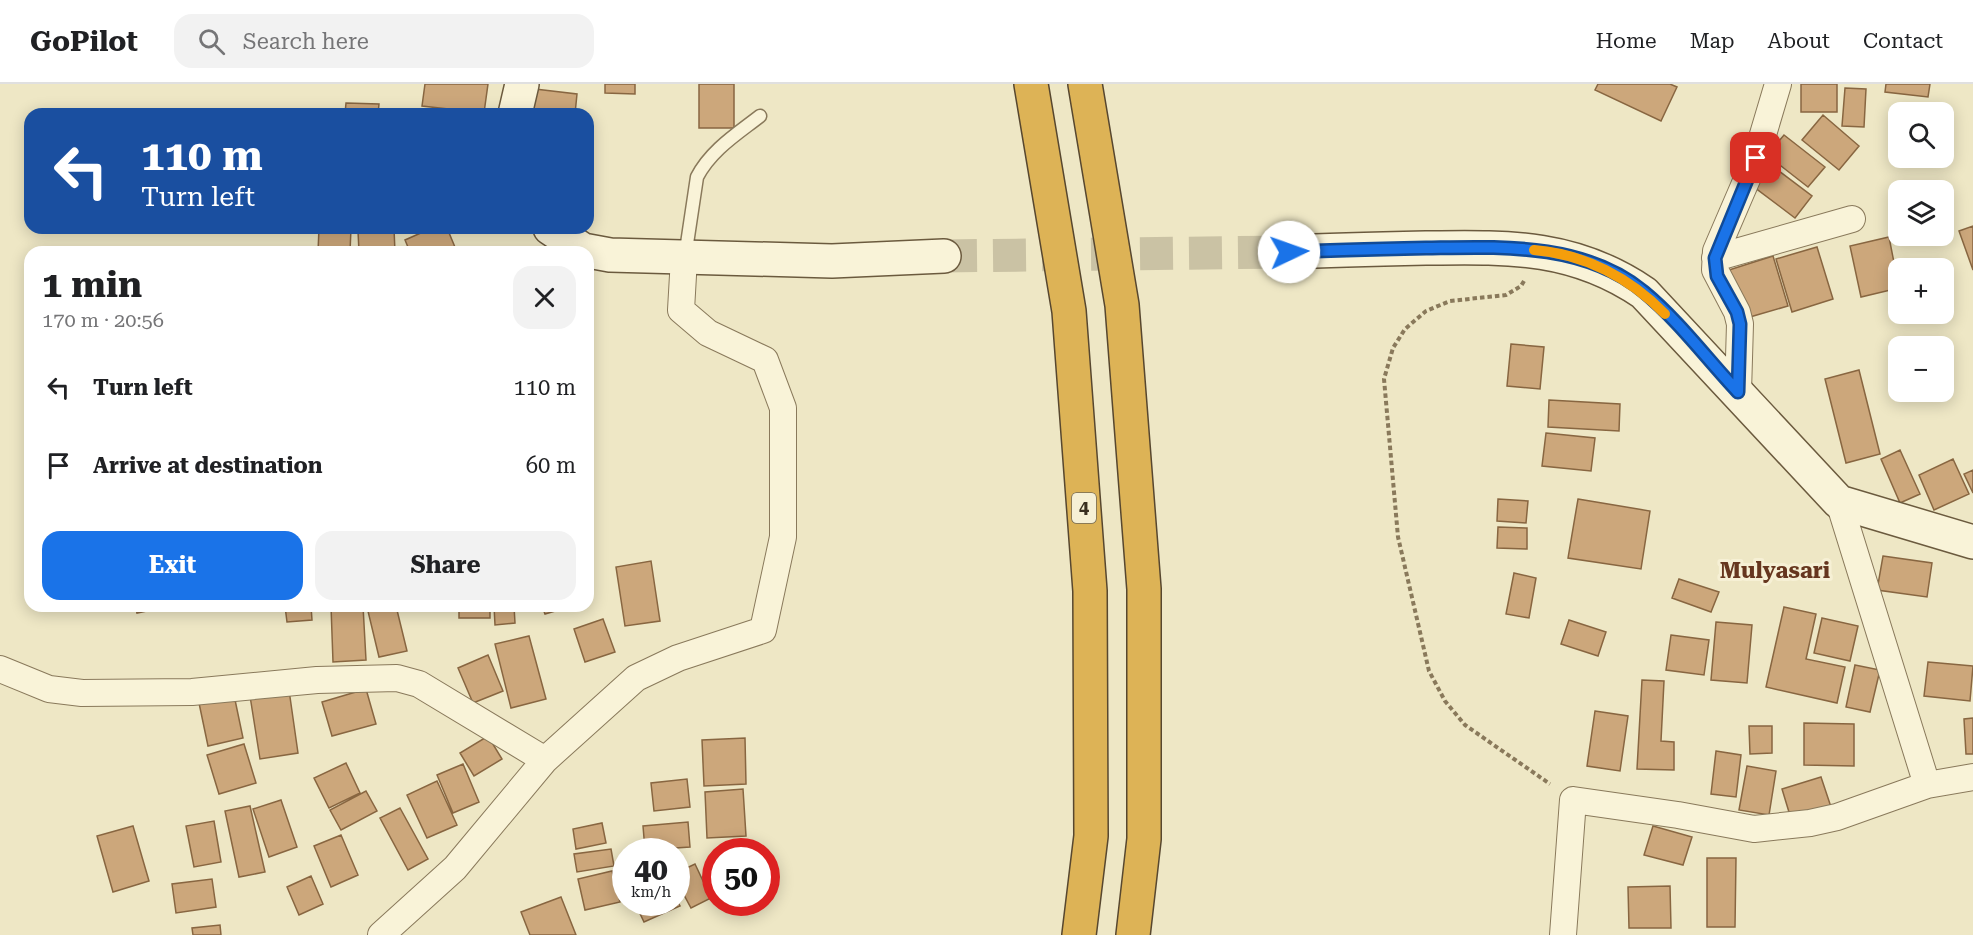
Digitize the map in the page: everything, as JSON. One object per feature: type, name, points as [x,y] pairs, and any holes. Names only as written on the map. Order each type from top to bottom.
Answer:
[{"type":"highway","name":"4","points":[[1031,84],[1069,311],[1090,591],[1091,836],[1079,935]]},
{"type":"highway","points":[[1085,84],[1122,305],[1144,588],[1144,839],[1133,935]]},
{"type":"main road","points":[[516,108],[522,84]]},
{"type":"main road","points":[[559,234],[577,246]]},
{"type":"main road","points":[[1289,252],[1491,247],[1540,250],[1593,264],[1621,277],[1644,293],[1839,502],[1973,542]]},
{"type":"main road","points":[[594,252],[610,255],[684,258],[832,261],[944,256]]},
{"type":"street","points":[[1738,392],[1740,324],[1737,312],[1717,276],[1715,258],[1756,158],[1778,84]]},
{"type":"street","points":[[1715,258],[1852,219]]},
{"type":"street","points":[[381,935],[455,868],[545,760],[628,685],[649,670],[719,643],[763,630],[783,537],[783,408],[765,360],[708,333],[681,310],[684,258]]},
{"type":"street","points":[[1839,502],[1908,715],[1927,785]]},
{"type":"street","points":[[0,669],[50,689],[82,693],[192,692],[317,680],[397,678],[418,684],[545,760]]},
{"type":"street","points":[[1563,935],[1573,800],[1678,815],[1754,829],[1810,823],[1837,817],[1927,785],[1973,777]]},
{"type":"lane","points":[[684,258],[697,177],[710,155],[760,116]]},
{"type":"path","points":[[1540,250],[1521,286],[1506,295],[1450,301],[1426,311],[1405,329],[1393,348],[1384,378],[1398,537],[1429,671],[1445,701],[1466,725],[1573,800]]},
{"type":"building","points":[[425,84],[488,84],[485,108],[422,106]]},
{"type":"building","points":[[605,84],[635,84],[635,94],[605,93]]},
{"type":"building","points":[[699,84],[734,84],[734,128],[699,128]]},
{"type":"building","points":[[1598,84],[1670,84],[1677,87],[1661,121],[1595,90]]},
{"type":"building","points":[[1801,84],[1837,84],[1837,112],[1801,112]]},
{"type":"building","points":[[1886,84],[1930,84],[1928,97],[1885,92]]},
{"type":"building","points":[[1845,88],[1866,89],[1864,127],[1842,126]]},
{"type":"building","points":[[535,89],[577,94],[576,108],[533,108]]},
{"type":"building","points":[[346,103],[379,104],[379,108],[346,108]]},
{"type":"building","points":[[1823,115],[1859,146],[1839,170],[1802,140]]},
{"type":"building","points":[[1784,135],[1825,167],[1808,187],[1767,155]]},
{"type":"building","points":[[1767,162],[1812,196],[1795,218],[1750,184]]},
{"type":"building","points":[[1973,226],[1973,270],[1959,231]]},
{"type":"building","points":[[319,234],[351,234],[350,246],[318,246]]},
{"type":"building","points":[[358,234],[394,234],[395,246],[359,246]]},
{"type":"building","points":[[418,234],[450,234],[454,246],[408,246],[405,240]]},
{"type":"building","points":[[1888,237],[1888,246],[1891,246],[1893,258],[1888,258],[1888,291],[1861,297],[1850,246]]},
{"type":"building","points":[[1817,247],[1833,299],[1792,312],[1776,259]]},
{"type":"building","points":[[1773,256],[1788,306],[1743,319],[1729,270]]},
{"type":"building","points":[[1511,344],[1544,347],[1540,389],[1507,386]]},
{"type":"building","points":[[1859,370],[1880,454],[1846,463],[1825,379]]},
{"type":"building","points":[[1549,400],[1620,404],[1619,431],[1548,427]]},
{"type":"building","points":[[1546,433],[1595,438],[1591,471],[1542,466]]},
{"type":"building","points":[[1900,450],[1920,494],[1900,503],[1881,459]]},
{"type":"building","points":[[1953,459],[1969,494],[1934,510],[1919,475]]},
{"type":"building","points":[[1973,470],[1973,493],[1964,474]]},
{"type":"building","points":[[1498,499],[1528,501],[1526,523],[1497,521]]},
{"type":"building","points":[[1578,499],[1650,511],[1641,569],[1568,558]]},
{"type":"building","points":[[1498,527],[1527,528],[1527,549],[1497,548]]},
{"type":"building","points":[[1883,556],[1932,563],[1927,597],[1877,590]]},
{"type":"building","points":[[651,561],[660,621],[625,626],[616,567]]},
{"type":"building","points":[[1514,573],[1536,578],[1529,618],[1506,614]]},
{"type":"building","points":[[1679,579],[1719,592],[1711,612],[1672,598]]},
{"type":"building","points":[[1784,607],[1816,614],[1806,659],[1845,667],[1837,703],[1766,687]]},
{"type":"building","points":[[286,612],[311,612],[312,620],[287,622]]},
{"type":"building","points":[[331,612],[363,612],[366,660],[333,662]]},
{"type":"building","points":[[368,612],[397,612],[407,651],[379,657]]},
{"type":"building","points":[[459,612],[490,612],[490,618],[459,618]]},
{"type":"building","points":[[494,612],[514,612],[515,623],[495,625]]},
{"type":"building","points":[[1822,618],[1858,626],[1850,661],[1814,653]]},
{"type":"building","points":[[603,619],[615,652],[585,662],[574,629]]},
{"type":"building","points":[[1569,620],[1606,632],[1598,656],[1561,644]]},
{"type":"building","points":[[1716,622],[1752,625],[1747,683],[1711,680]]},
{"type":"building","points":[[1671,635],[1709,640],[1704,675],[1666,670]]},
{"type":"building","points":[[529,636],[546,699],[511,708],[495,644]]},
{"type":"building","points":[[488,655],[503,691],[473,703],[458,668]]},
{"type":"building","points":[[1928,662],[1973,666],[1970,701],[1924,696]]},
{"type":"building","points":[[1855,665],[1880,670],[1870,712],[1846,707]]},
{"type":"building","points":[[1642,680],[1664,681],[1661,741],[1674,742],[1674,770],[1637,769]]},
{"type":"building","points":[[366,689],[376,724],[332,736],[322,702]]},
{"type":"building","points":[[289,690],[298,753],[260,759],[250,696]]},
{"type":"building","points":[[234,695],[243,738],[208,746],[199,703]]},
{"type":"building","points":[[1595,711],[1628,716],[1620,771],[1587,766]]},
{"type":"building","points":[[1973,718],[1973,754],[1966,754],[1964,719]]},
{"type":"building","points":[[1804,723],[1854,724],[1854,766],[1804,765]]},
{"type":"building","points":[[1749,726],[1772,726],[1772,753],[1750,754]]},
{"type":"building","points":[[488,736],[502,759],[474,776],[460,753]]},
{"type":"building","points":[[745,738],[746,784],[704,786],[702,740]]},
{"type":"building","points":[[244,744],[256,783],[219,794],[207,755]]},
{"type":"building","points":[[1716,751],[1741,755],[1736,797],[1711,794]]},
{"type":"building","points":[[346,763],[360,793],[329,808],[314,778]]},
{"type":"building","points":[[463,764],[479,802],[453,813],[437,775]]},
{"type":"building","points":[[1747,766],[1776,771],[1769,815],[1739,810]]},
{"type":"building","points":[[1821,777],[1832,810],[1792,822],[1782,789]]},
{"type":"building","points":[[687,779],[690,807],[654,811],[651,783]]},
{"type":"building","points":[[437,781],[457,825],[427,838],[407,795]]},
{"type":"building","points":[[743,789],[746,836],[707,838],[705,792]]},
{"type":"building","points":[[366,791],[377,811],[341,830],[330,810]]},
{"type":"building","points":[[281,800],[297,847],[269,857],[253,809]]},
{"type":"building","points":[[250,806],[265,872],[239,877],[225,811]]},
{"type":"building","points":[[400,808],[428,859],[408,870],[380,818]]},
{"type":"building","points":[[214,821],[221,862],[194,867],[186,826]]},
{"type":"building","points":[[688,822],[689,838],[644,838],[643,826]]},
{"type":"building","points":[[602,823],[606,843],[576,849],[573,829]]},
{"type":"building","points":[[133,826],[149,881],[113,892],[97,836]]},
{"type":"building","points":[[1653,826],[1692,837],[1683,865],[1644,855]]},
{"type":"building","points":[[341,835],[358,875],[331,887],[314,846]]},
{"type":"building","points":[[611,849],[612,866],[577,872],[574,854]]},
{"type":"building","points":[[1707,858],[1736,858],[1735,927],[1707,927]]},
{"type":"building","points":[[695,864],[702,879],[702,902],[691,908],[690,906],[690,866]]},
{"type":"building","points":[[612,871],[612,904],[585,910],[578,879]]},
{"type":"building","points":[[311,876],[323,904],[299,915],[287,887]]},
{"type":"building","points":[[212,879],[216,907],[176,913],[172,884]]},
{"type":"building","points":[[1670,886],[1671,928],[1629,928],[1628,887]]},
{"type":"building","points":[[561,897],[576,935],[530,935],[521,912]]},
{"type":"building","points":[[641,916],[658,916],[644,922]]},
{"type":"building","points":[[220,925],[221,935],[193,935],[192,928]]},
{"type":"tunnel","points":[[944,256],[1289,252]]},
{"type":"slow traffic","points":[[1534,250],[1593,264],[1621,277],[1644,293],[1665,314]]},
{"type":"district","name":"Mulyasari","points":[[1775,570]]},
{"type":"route","points":[[1289,252],[1491,247],[1540,250],[1593,264],[1621,277],[1644,293],[1738,392],[1740,324],[1737,312],[1717,276],[1715,258],[1756,158]]}]
